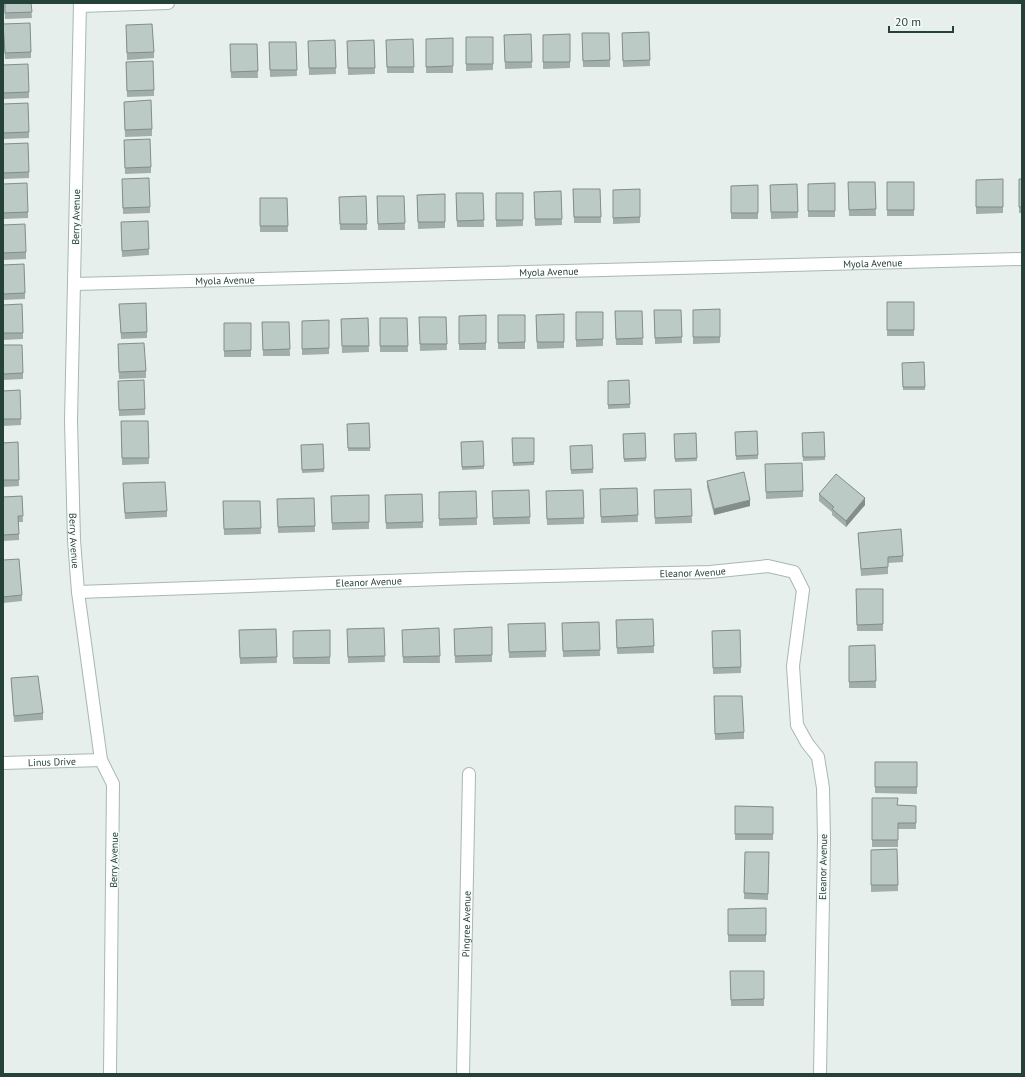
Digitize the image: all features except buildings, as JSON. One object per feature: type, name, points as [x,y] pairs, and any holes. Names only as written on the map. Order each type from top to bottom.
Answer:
[{"type":"street","points":[[80,4],[168,3]]},
{"type":"street","name":"Berry Avenue","points":[[80,4],[71,421],[74,540],[78,592],[101,760],[113,784],[110,1074]]},
{"type":"street","name":"Myola Avenue","points":[[75,284],[1022,259]]},
{"type":"street","name":"Eleanor Avenue","points":[[78,592],[470,578],[710,572],[768,566],[794,572],[803,590],[793,666],[797,724],[806,743],[818,757],[823,788],[824,838],[820,1074]]},
{"type":"street","name":"Linus Drive","points":[[3,763],[101,760]]},
{"type":"street","name":"Pingree Avenue","points":[[463,1074],[469,774]]}]
